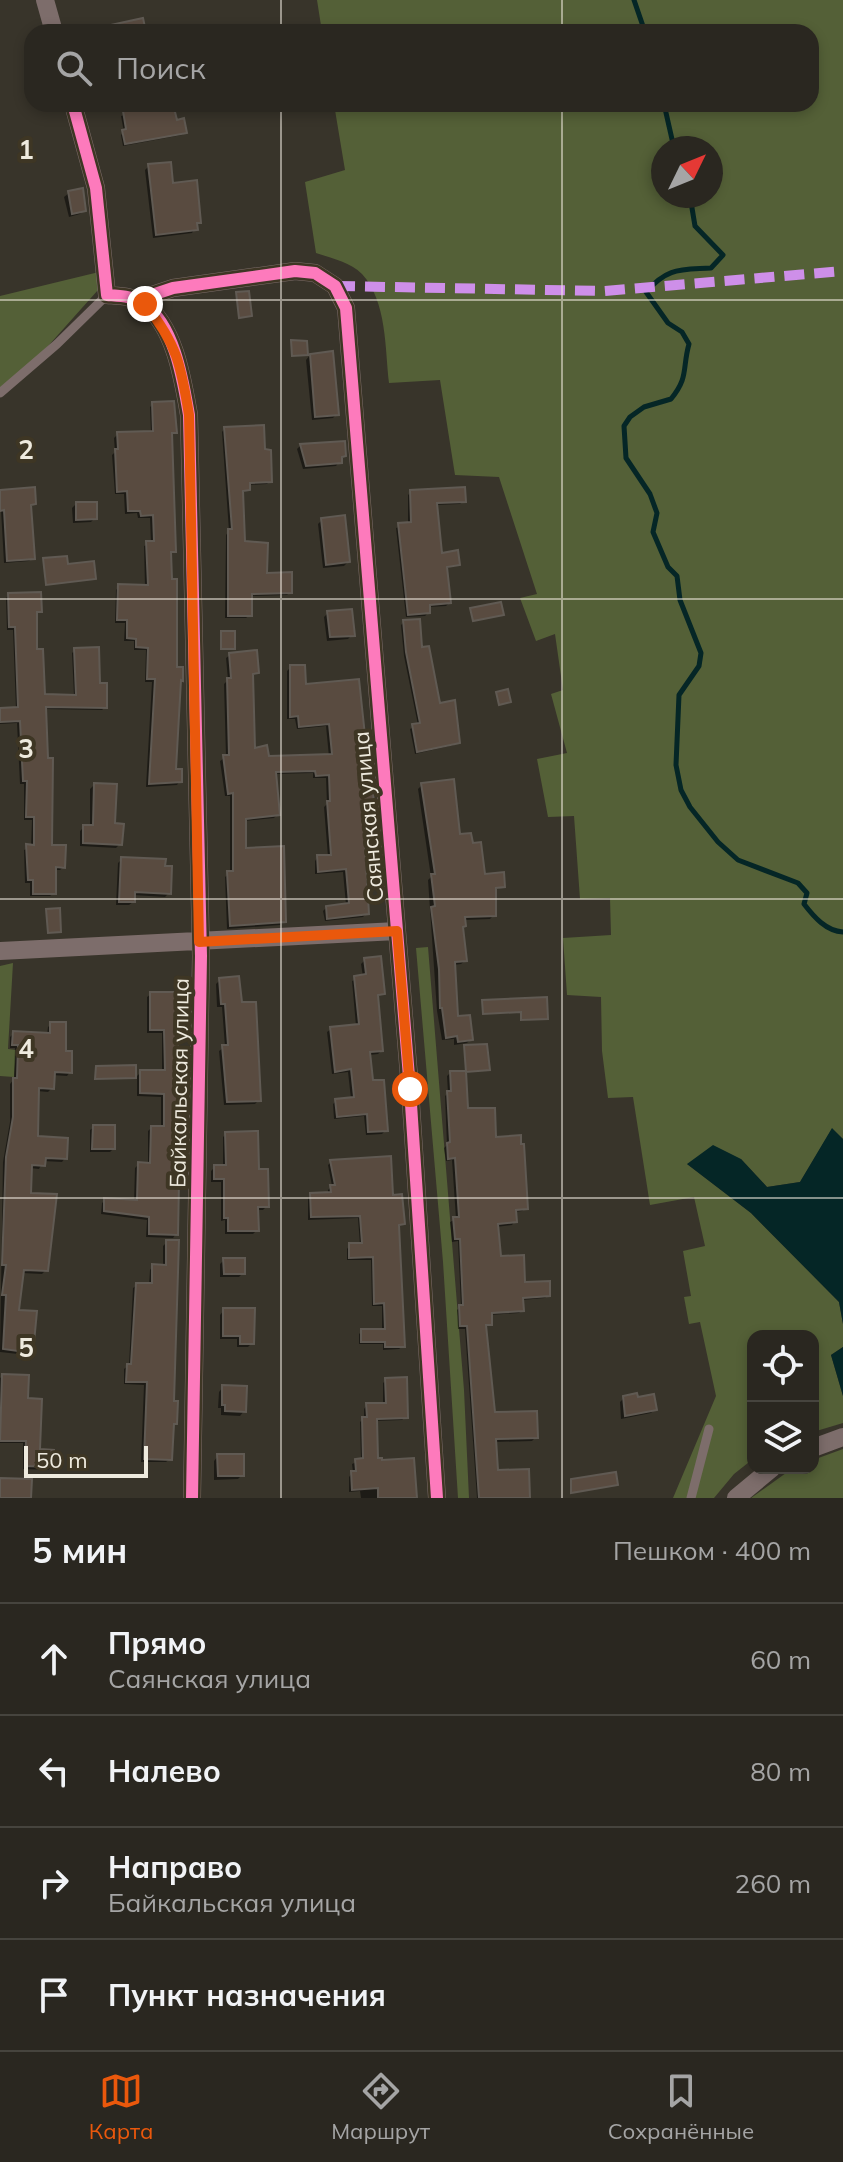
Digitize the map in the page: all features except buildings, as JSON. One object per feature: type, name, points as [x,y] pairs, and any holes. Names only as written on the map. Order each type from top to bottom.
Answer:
[{"type":"street","points":[[45,0],[52,24]]},
{"type":"street","points":[[75,112],[96,188],[107,295],[137,300]]},
{"type":"street","name":"Саянская улица","points":[[137,300],[173,288],[295,271],[315,273],[335,286],[346,308],[397,931],[437,1498]]},
{"type":"street","name":"Байкальская улица","points":[[137,300],[145,304],[166,330],[181,368],[189,415],[199,942],[192,1498]]},
{"type":"street","points":[[0,951],[397,931]]},
{"type":"street","points":[[819,1446],[843,1437]]},
{"type":"street","points":[[736,1498],[763,1474]]},
{"type":"lane","points":[[0,393],[107,295]]},
{"type":"lane","points":[[691,1498],[709,1429]]},
{"type":"green space","points":[[317,0],[843,0],[843,1139],[832,1129],[800,1182],[767,1187],[741,1159],[687,1164],[751,1213],[839,1302],[843,1347],[831,1355],[843,1396],[843,1423],[819,1430],[819,1330],[747,1330],[747,1464],[714,1498],[673,1498],[716,1396],[700,1322],[689,1324],[684,1297],[691,1296],[683,1251],[705,1246],[694,1197],[650,1205],[633,1097],[608,1098],[602,1051],[601,997],[567,995],[563,938],[611,935],[610,898],[580,899],[574,816],[548,817],[537,759],[567,753],[551,694],[563,690],[555,634],[536,641],[520,598],[537,594],[499,477],[455,475],[440,380],[389,383],[383,326],[376,298],[362,274],[352,266],[316,253],[305,182],[345,170],[335,112],[819,112],[819,24],[321,24]]},
{"type":"green space","points":[[99,272],[98,290],[24,373],[0,394],[0,296]]},
{"type":"green space","points":[[428,947],[464,1390],[469,1498],[458,1498],[443,1262],[416,948]]},
{"type":"green space","points":[[13,963],[8,1049],[16,1050],[14,1077],[0,1076],[0,966]]},
{"type":"green space","points":[[843,1449],[843,1498],[751,1498],[785,1474],[819,1474],[819,1458]]},
{"type":"water","points":[[832,1128],[843,1139],[843,1324],[839,1302],[751,1213],[687,1164],[713,1145],[741,1159],[767,1187],[800,1182]]},
{"type":"water","points":[[843,1347],[843,1396],[831,1355]]},
{"type":"waterway","points":[[634,0],[642,24]]},
{"type":"waterway","points":[[666,112],[671,136]]},
{"type":"waterway","points":[[692,208],[695,226],[723,255],[711,268],[668,274],[646,292],[668,323],[682,332],[689,344],[683,379],[671,399],[644,407],[624,426],[626,458],[650,494],[657,513],[653,532],[668,567],[677,576],[680,600],[701,653],[699,666],[679,695],[676,765],[681,790],[690,807],[718,842],[738,860],[798,883],[807,893],[804,904],[812,914],[826,926],[843,932]]},
{"type":"marked path","points":[[335,286],[604,291],[843,271]]},
{"type":"cycle path","points":[[75,112],[96,188],[107,295],[140,301],[155,314],[176,355],[189,415],[201,956],[192,1498]]},
{"type":"cycle path","points":[[137,300],[173,288],[295,271],[315,273],[335,286],[346,308],[410,1089],[437,1498]]},
{"type":"route","points":[[145,304],[166,330],[181,368],[189,415],[199,942],[397,931],[410,1089]]}]
